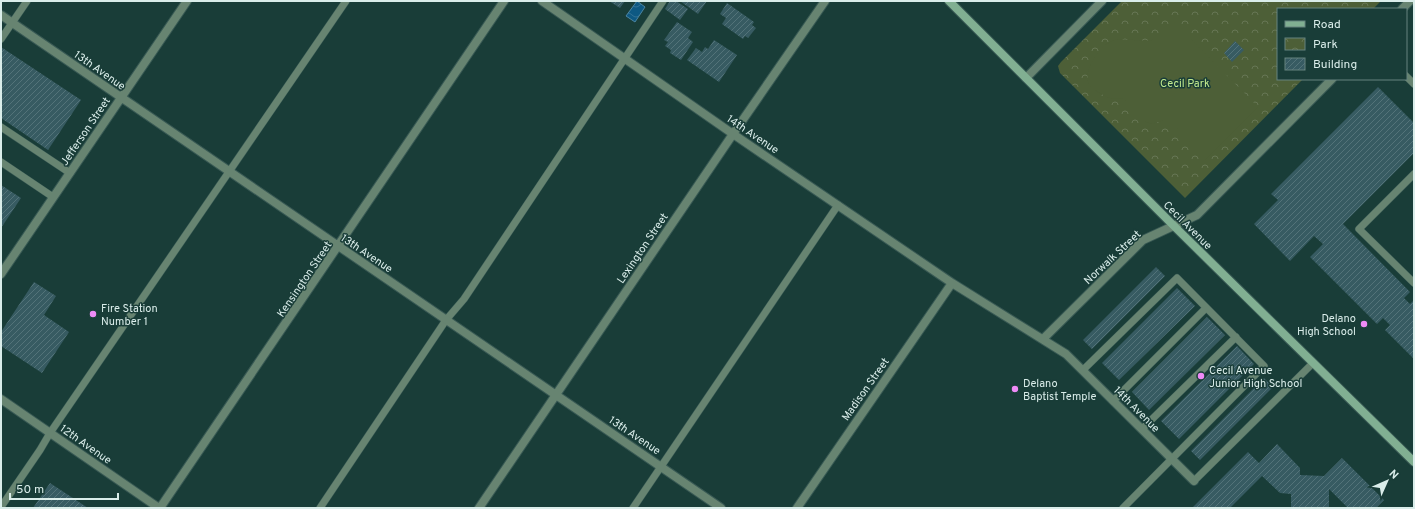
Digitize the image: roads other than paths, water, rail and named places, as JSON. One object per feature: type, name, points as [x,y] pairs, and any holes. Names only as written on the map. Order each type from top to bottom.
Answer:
[{"type":"main road","name":"Cecil Avenue","points":[[953,2],[1026,78],[1173,225],[1414,462]]},
{"type":"street","name":"Jefferson Street","points":[[1,274],[187,1]]},
{"type":"street","name":"Kensington Street","points":[[160,508],[339,247],[504,1]]},
{"type":"street","name":"14th Avenue","points":[[542,1],[733,134],[952,283]]},
{"type":"street","name":"Lexington Street","points":[[479,508],[825,1]]},
{"type":"street","points":[[1026,78],[1102,1]]},
{"type":"street","name":"13th Avenue","points":[[1,15],[721,508]]},
{"type":"street","name":"Norwalk Street","points":[[1043,339],[1143,240],[1197,215],[1331,80]]},
{"type":"street","points":[[952,283],[1043,339]]},
{"type":"street","name":"Madison Street","points":[[797,508],[952,283]]},
{"type":"street","name":"14th Avenue","points":[[1043,339],[1066,354],[1194,481]]},
{"type":"street","name":"12th Avenue","points":[[1,398],[160,508]]},
{"type":"lane","points":[[1,39],[27,1]]},
{"type":"lane","points":[[1,507],[50,433],[346,1]]},
{"type":"lane","points":[[320,508],[446,320],[464,299],[663,1]]},
{"type":"lane","points":[[1,128],[70,173]]},
{"type":"lane","points":[[1,162],[53,197]]},
{"type":"lane","points":[[1414,174],[1359,229],[1414,283]]},
{"type":"lane","points":[[633,508],[838,205]]},
{"type":"lane","points":[[1083,370],[1177,278],[1264,366],[1123,508]]},
{"type":"lane","points":[[1113,401],[1206,308]]},
{"type":"lane","points":[[1142,429],[1236,337]]},
{"type":"lane","points":[[1194,481],[1313,364]]},
{"type":"water","points":[[637,1],[645,7],[635,22],[626,16]]},
{"type":"place","name":"Fire Station Number 1","points":[[93,314]]},
{"type":"place","name":"Delano High School","points":[[1364,324]]},
{"type":"place","name":"Cecil Avenue Junior High School","points":[[1201,376]]},
{"type":"place","name":"Delano Baptist Temple","points":[[1015,389]]},
{"type":"park label","name":"Cecil Park","points":[[1185,83]]}]
